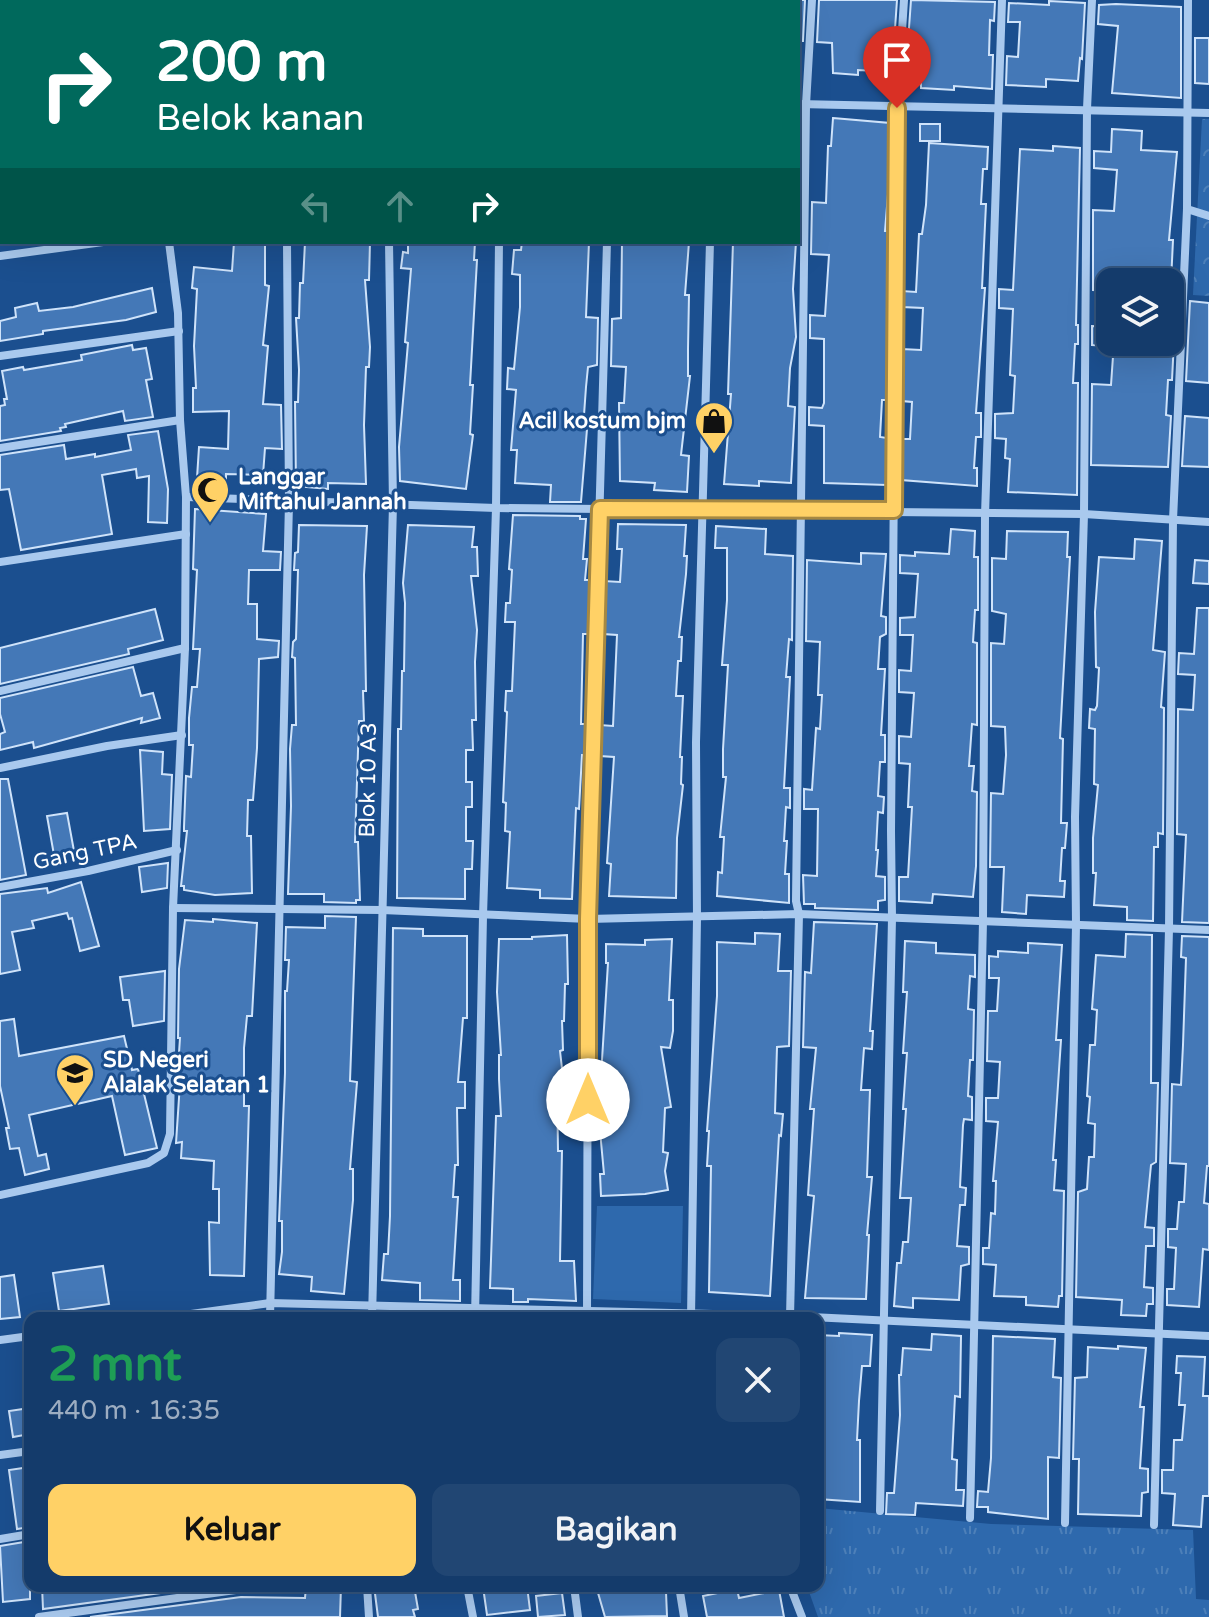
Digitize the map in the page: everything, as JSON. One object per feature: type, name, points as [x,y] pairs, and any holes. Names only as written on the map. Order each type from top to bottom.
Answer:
[{"type":"street","points":[[790,1312],[799,914],[796,901],[796,795],[803,511],[802,104],[812,0]]},
{"type":"street","points":[[880,1511],[892,918],[897,108],[904,0]]},
{"type":"street","points":[[970,1518],[983,921],[985,515],[1002,0]]},
{"type":"street","points":[[1065,1523],[1076,925],[1076,745],[1084,514],[1087,109],[1092,0]]},
{"type":"street","points":[[1154,1525],[1169,929],[1173,520],[1187,209],[1188,0]]},
{"type":"street","points":[[802,104],[997,111],[1087,109],[1209,113]]},
{"type":"street","points":[[1187,209],[1209,216]]},
{"type":"street","points":[[0,256],[88,244]]},
{"type":"street","points":[[0,1195],[148,1163],[164,1153],[170,1134],[173,908],[185,648],[186,497],[180,420],[179,331],[169,244]]},
{"type":"street","points":[[270,1312],[289,502],[287,244]]},
{"type":"street","name":"Blok 10 A3","points":[[372,1312],[393,504],[389,244]]},
{"type":"street","points":[[475,1312],[496,508],[499,244]]},
{"type":"street","points":[[587,1312],[588,919],[607,244]]},
{"type":"street","points":[[691,1312],[700,510],[710,244]]},
{"type":"street","points":[[0,356],[179,331]]},
{"type":"street","points":[[0,448],[180,420]]},
{"type":"street","points":[[186,497],[496,508],[1084,514],[1209,522]]},
{"type":"street","points":[[0,562],[186,534]]},
{"type":"street","points":[[0,691],[185,648]]},
{"type":"street","points":[[0,768],[107,746],[182,735]]},
{"type":"street","name":"Gang TPA","points":[[0,887],[177,850]]},
{"type":"street","points":[[173,908],[382,910],[588,919],[799,914],[1209,930]]},
{"type":"street","points":[[205,1312],[270,1303],[460,1312]]},
{"type":"street","points":[[824,1318],[1209,1336]]},
{"type":"street","points":[[0,1340],[24,1337]]},
{"type":"street","points":[[0,1455],[24,1452]]},
{"type":"street","points":[[0,1539],[24,1535]]},
{"type":"street","points":[[39,1617],[221,1592]]},
{"type":"street","points":[[367,1592],[369,1617]]},
{"type":"street","points":[[468,1592],[473,1617]]},
{"type":"street","points":[[575,1592],[578,1617]]},
{"type":"street","points":[[680,1592],[684,1617]]},
{"type":"street","points":[[792,1592],[802,1617]]},
{"type":"green space","points":[[1202,119],[1209,119],[1209,296],[1193,295]]},
{"type":"green space","points":[[597,1206],[683,1206],[681,1303],[593,1299]]},
{"type":"green space","points":[[824,1509],[991,1524],[1193,1530],[1196,1599],[1209,1600],[1209,1617],[818,1617],[809,1592],[824,1592]]},
{"type":"building","points":[[800,0],[805,0],[803,41],[800,41]]},
{"type":"building","points":[[819,0],[897,0],[892,72],[858,70],[858,75],[833,73],[832,43],[817,42]]},
{"type":"building","points":[[911,0],[995,2],[994,21],[990,20],[992,89],[954,86],[954,90],[921,88],[920,42],[908,42]]},
{"type":"building","points":[[1049,1],[1085,3],[1078,81],[1046,79],[1046,87],[1006,85],[1007,56],[1018,57],[1020,22],[1008,22],[1009,3],[1049,5]]},
{"type":"building","points":[[1099,5],[1181,7],[1181,98],[1112,93],[1118,26],[1098,24]]},
{"type":"building","points":[[1195,38],[1209,38],[1209,84],[1195,83]]},
{"type":"building","points":[[833,118],[890,123],[885,231],[889,231],[888,400],[882,400],[880,437],[887,438],[887,485],[824,483],[824,426],[809,425],[809,407],[822,408],[824,403],[824,339],[810,338],[810,315],[825,316],[829,255],[811,254],[812,202],[826,203],[828,146],[831,146]]},
{"type":"building","points":[[920,124],[940,124],[940,141],[920,141]]},
{"type":"building","points":[[1112,129],[1142,131],[1141,150],[1177,152],[1169,240],[1173,240],[1172,268],[1096,268],[1096,290],[1093,290],[1093,210],[1114,211],[1117,170],[1094,168],[1094,151],[1111,152]]},
{"type":"building","points":[[929,143],[988,147],[981,204],[986,204],[982,288],[985,288],[976,413],[981,413],[981,437],[976,437],[974,468],[977,468],[977,486],[901,480],[901,439],[910,439],[912,402],[902,401],[902,349],[921,350],[923,308],[902,307],[902,291],[916,292],[919,234],[922,234],[926,205]]},
{"type":"building","points":[[1053,146],[1080,148],[1078,344],[1075,344],[1073,383],[1078,383],[1077,495],[1008,492],[1010,459],[1005,458],[1006,439],[995,438],[995,414],[1013,413],[1015,376],[1010,375],[1013,309],[999,308],[999,289],[1013,290],[1020,149],[1053,151]]},
{"type":"building","points":[[234,244],[265,244],[265,285],[269,286],[263,345],[268,346],[263,404],[281,405],[282,449],[265,448],[263,475],[226,474],[226,481],[197,478],[199,447],[228,449],[229,411],[193,412],[197,289],[192,288],[194,267],[232,271]]},
{"type":"building","points":[[305,244],[370,244],[369,280],[365,280],[370,347],[369,367],[366,367],[364,425],[366,484],[328,483],[328,489],[296,486],[295,402],[298,402],[299,370],[296,318],[299,318],[300,283],[303,283]]},
{"type":"building","points":[[408,244],[475,244],[474,260],[477,260],[470,385],[473,385],[470,434],[473,435],[466,489],[400,481],[399,447],[411,269],[401,268],[403,252],[408,253]]},
{"type":"building","points":[[522,244],[589,244],[586,317],[598,318],[597,365],[588,367],[581,502],[550,502],[551,485],[515,483],[517,450],[511,450],[516,390],[507,389],[508,368],[514,369],[520,307],[520,275],[512,274],[514,250],[521,250]]},
{"type":"building","points":[[622,244],[689,244],[685,295],[689,295],[690,376],[681,455],[689,456],[687,492],[654,490],[655,483],[620,481],[619,403],[624,403],[626,367],[611,366],[612,319],[621,318]]},
{"type":"building","points":[[733,244],[796,244],[793,289],[796,337],[788,406],[795,407],[791,483],[759,481],[759,486],[724,484],[731,394],[728,394]]},
{"type":"building","points":[[152,288],[156,312],[0,341],[0,321],[16,317],[15,308],[37,303],[39,311],[73,307]]},
{"type":"building","points":[[1190,301],[1209,303],[1209,383],[1186,381]]},
{"type":"building","points":[[1092,326],[1096,326],[1096,345],[1092,345]]},
{"type":"building","points":[[132,345],[133,350],[146,348],[152,379],[146,380],[153,417],[125,421],[123,411],[65,424],[61,431],[0,441],[0,406],[5,405],[4,399],[7,399],[2,371],[82,360],[81,355]]},
{"type":"building","points":[[1113,356],[1173,356],[1166,415],[1171,416],[1168,467],[1091,465],[1092,384],[1111,385]]},
{"type":"building","points":[[1185,416],[1209,418],[1209,467],[1182,466]]},
{"type":"building","points":[[158,431],[168,489],[167,523],[148,522],[149,476],[137,478],[136,469],[102,475],[112,534],[21,550],[9,489],[0,490],[0,455],[64,445],[66,459],[95,454],[95,457],[131,450],[128,435]]},
{"type":"building","points":[[195,509],[266,514],[263,551],[281,552],[280,570],[249,570],[248,604],[257,604],[257,639],[279,641],[278,657],[259,659],[253,800],[248,800],[247,836],[251,836],[252,893],[215,895],[184,890],[181,886],[187,831],[184,831],[186,776],[191,777],[193,745],[189,745],[189,718],[192,687],[197,687],[200,649],[193,649],[197,570],[193,569]]},
{"type":"building","points":[[513,515],[580,516],[580,519],[586,519],[583,559],[587,559],[585,580],[591,580],[589,634],[583,634],[581,724],[586,724],[586,755],[582,755],[579,809],[576,808],[572,899],[540,898],[540,890],[507,888],[510,832],[505,831],[506,803],[503,802],[505,711],[506,691],[512,691],[515,622],[505,622],[506,603],[510,603]]},
{"type":"building","points":[[618,524],[686,525],[686,574],[679,637],[682,637],[681,661],[678,661],[676,696],[683,696],[680,757],[683,785],[677,838],[676,898],[609,896],[611,864],[607,863],[614,757],[600,756],[600,725],[613,726],[617,635],[603,634],[604,581],[620,582],[622,549],[617,549]]},
{"type":"building","points":[[299,525],[367,526],[364,575],[366,691],[363,691],[364,721],[359,721],[355,842],[358,842],[360,900],[356,903],[324,902],[324,894],[288,894],[290,749],[292,725],[296,725],[295,658],[292,657],[296,639],[298,570],[294,570]]},
{"type":"building","points":[[408,525],[474,527],[472,547],[477,547],[478,576],[471,576],[477,630],[476,720],[472,720],[473,750],[466,750],[466,782],[472,782],[472,807],[466,807],[466,841],[473,841],[472,869],[465,869],[465,899],[397,898],[398,729],[401,729],[404,671],[403,583]]},
{"type":"building","points":[[716,526],[766,529],[765,554],[793,556],[784,788],[790,788],[784,841],[787,841],[785,874],[789,874],[789,903],[717,896],[724,837],[720,837],[726,777],[723,777],[723,749],[728,665],[722,665],[727,548],[715,548]]},
{"type":"building","points":[[951,529],[975,531],[974,557],[978,557],[978,610],[975,610],[973,642],[977,643],[977,725],[972,724],[969,766],[974,766],[972,791],[977,792],[973,897],[933,894],[932,903],[899,901],[899,877],[908,877],[912,807],[908,807],[910,764],[899,763],[899,736],[911,737],[914,693],[899,692],[899,670],[911,671],[913,635],[900,635],[900,618],[915,617],[918,574],[900,573],[900,555],[915,556],[915,552],[949,554]]},
{"type":"building","points":[[1007,531],[1068,532],[1067,557],[1070,557],[1060,738],[1063,739],[1061,823],[1067,823],[1060,881],[1065,881],[1064,897],[1027,895],[1026,914],[1002,912],[1004,867],[990,867],[991,793],[1003,794],[1006,755],[1005,727],[991,726],[991,643],[1004,644],[1006,614],[992,611],[992,558],[1006,559]]},
{"type":"building","points":[[1135,539],[1162,541],[1153,650],[1165,652],[1161,707],[1164,708],[1163,834],[1158,833],[1158,847],[1154,847],[1153,921],[1127,920],[1127,907],[1094,905],[1096,873],[1093,873],[1093,838],[1098,785],[1094,784],[1095,729],[1089,728],[1090,709],[1095,710],[1097,706],[1099,668],[1096,667],[1095,612],[1099,557],[1134,559]]},
{"type":"building","points":[[861,553],[886,554],[881,616],[886,617],[886,634],[880,637],[878,669],[885,669],[881,735],[885,735],[885,762],[880,762],[878,796],[884,797],[883,813],[878,812],[876,850],[876,876],[885,877],[885,900],[878,901],[878,910],[815,908],[815,904],[804,904],[803,875],[817,876],[818,809],[804,809],[804,789],[812,790],[816,728],[820,729],[822,695],[818,695],[820,642],[806,641],[807,560],[861,564]]},
{"type":"building","points":[[1195,560],[1209,561],[1209,584],[1193,583]]},
{"type":"building","points":[[1197,608],[1209,608],[1209,923],[1182,922],[1186,835],[1177,834],[1178,709],[1193,710],[1195,675],[1178,674],[1179,653],[1194,654]]},
{"type":"building","points":[[155,609],[163,640],[128,649],[129,654],[0,684],[0,648]]},
{"type":"building","points":[[133,667],[141,696],[153,693],[160,718],[141,723],[142,718],[34,748],[33,742],[0,750],[0,734],[5,732],[0,698]]},
{"type":"building","points":[[140,750],[163,752],[162,774],[172,775],[170,829],[144,831]]},
{"type":"building","points":[[0,779],[8,779],[26,875],[0,880]]},
{"type":"building","points":[[67,813],[74,851],[54,855],[47,816]]},
{"type":"building","points":[[168,863],[167,888],[142,892],[139,867]]},
{"type":"building","points":[[81,882],[99,946],[80,951],[72,918],[69,919],[67,913],[32,921],[34,928],[12,932],[20,970],[0,974],[0,894],[47,888],[48,893]]},
{"type":"building","points":[[325,916],[356,917],[350,1081],[357,1082],[350,1169],[353,1169],[353,1200],[344,1294],[311,1291],[312,1277],[279,1274],[282,1252],[282,1221],[279,1221],[285,991],[289,960],[285,960],[286,927],[325,928]]},
{"type":"building","points":[[213,919],[257,923],[252,1016],[247,1016],[244,1048],[244,1106],[249,1106],[244,1276],[210,1275],[209,1222],[219,1223],[219,1189],[213,1189],[214,1161],[181,1158],[182,1142],[176,1143],[181,1068],[178,1068],[179,969],[185,920],[213,922]]},
{"type":"building","points":[[814,922],[877,924],[870,1031],[873,1031],[872,1049],[864,1048],[861,1090],[870,1090],[867,1177],[872,1177],[866,1299],[805,1298],[814,1196],[808,1195],[814,1109],[810,1109],[816,1048],[803,1047],[805,972],[811,973]]},
{"type":"building","points":[[393,928],[423,929],[423,936],[467,936],[467,1018],[463,1018],[458,1082],[465,1082],[465,1108],[457,1108],[458,1165],[455,1165],[453,1197],[458,1197],[453,1280],[460,1280],[460,1301],[420,1300],[420,1283],[382,1280],[384,1254],[388,1254],[390,1216]]},
{"type":"building","points":[[755,933],[780,934],[778,971],[791,971],[789,1046],[777,1047],[775,1113],[783,1114],[779,1135],[770,1296],[709,1292],[711,1166],[707,1166],[707,1131],[717,996],[717,942],[755,944]]},
{"type":"building","points":[[1126,934],[1152,935],[1151,1083],[1158,1083],[1156,1162],[1151,1165],[1145,1227],[1154,1228],[1154,1246],[1146,1246],[1144,1287],[1153,1288],[1153,1304],[1147,1304],[1146,1316],[1121,1315],[1122,1300],[1076,1297],[1078,1192],[1087,1189],[1089,1157],[1094,1157],[1095,1124],[1088,1123],[1090,1097],[1087,1096],[1090,1045],[1095,1045],[1097,1010],[1092,1009],[1096,955],[1125,957]]},
{"type":"building","points":[[567,935],[568,984],[565,984],[563,1050],[560,1051],[563,1077],[557,1077],[558,1151],[562,1151],[560,1261],[574,1261],[576,1301],[528,1299],[528,1302],[513,1302],[513,1289],[490,1288],[496,1116],[501,1116],[497,992],[499,939]]},
{"type":"building","points":[[1182,936],[1209,937],[1209,1166],[1204,1203],[1209,1204],[1209,1250],[1203,1249],[1199,1307],[1167,1305],[1167,1289],[1174,1289],[1176,1248],[1168,1247],[1168,1229],[1177,1229],[1179,1202],[1184,1202],[1186,1164],[1170,1163],[1172,1084],[1181,1085],[1186,958],[1181,957]]},
{"type":"building","points":[[672,939],[669,1000],[673,1000],[673,1031],[670,1048],[661,1047],[671,1107],[665,1108],[663,1152],[668,1153],[665,1171],[668,1190],[601,1196],[600,1174],[604,1174],[599,1120],[605,1076],[601,1076],[608,963],[606,944],[645,945],[645,940]]},
{"type":"building","points":[[905,941],[936,943],[936,953],[975,955],[975,977],[970,976],[968,1009],[974,1010],[973,1060],[970,1060],[968,1096],[972,1097],[972,1120],[964,1119],[963,1125],[960,1187],[966,1188],[965,1205],[960,1205],[957,1246],[969,1247],[969,1264],[961,1266],[959,1300],[913,1298],[913,1308],[894,1306],[897,1263],[901,1263],[903,1242],[908,1242],[911,1198],[900,1198],[906,1109],[903,1109],[907,1053],[903,1053],[907,992],[903,992]]},
{"type":"building","points":[[1028,943],[1062,945],[1056,1040],[1061,1040],[1053,1160],[1056,1160],[1054,1190],[1064,1191],[1062,1296],[1059,1296],[1058,1307],[1026,1305],[1026,1297],[994,1296],[996,1265],[983,1264],[983,1248],[989,1248],[991,1213],[995,1214],[996,1181],[993,1181],[998,1122],[986,1121],[986,1098],[998,1098],[1000,1062],[987,1061],[988,1011],[997,1011],[999,978],[989,978],[989,956],[998,957],[998,951],[1028,953]]},
{"type":"building","points":[[165,971],[164,1021],[133,1026],[129,1000],[123,1000],[120,977]]},
{"type":"building","points":[[14,1019],[19,1056],[124,1036],[132,1070],[138,1069],[157,1148],[125,1155],[112,1096],[29,1115],[38,1156],[46,1154],[49,1169],[25,1175],[19,1148],[10,1149],[0,1086],[0,1021]]},
{"type":"building","points":[[103,1266],[109,1304],[59,1311],[53,1273]]},
{"type":"building","points":[[14,1275],[20,1317],[0,1319],[0,1277]]},
{"type":"building","points":[[839,1333],[872,1335],[870,1366],[862,1366],[859,1401],[860,1502],[824,1499],[824,1335],[839,1336]]},
{"type":"building","points":[[932,1334],[961,1336],[960,1397],[955,1396],[952,1459],[957,1460],[956,1490],[964,1490],[963,1506],[916,1503],[915,1515],[886,1514],[887,1493],[894,1493],[903,1348],[931,1350]]},
{"type":"building","points":[[993,1336],[1055,1339],[1053,1377],[1061,1378],[1059,1458],[1048,1457],[1048,1519],[988,1512],[988,1507],[977,1507],[978,1491],[988,1492]]},
{"type":"building","points":[[1118,1346],[1146,1348],[1140,1407],[1144,1407],[1140,1468],[1148,1469],[1148,1492],[1142,1493],[1141,1516],[1078,1514],[1079,1459],[1073,1459],[1075,1378],[1087,1377],[1088,1347],[1118,1349]]},
{"type":"building","points":[[1177,1356],[1205,1357],[1203,1396],[1209,1396],[1209,1496],[1203,1496],[1201,1527],[1173,1525],[1175,1494],[1162,1493],[1162,1470],[1173,1470],[1174,1440],[1182,1440],[1185,1405],[1179,1405],[1181,1373],[1176,1373]]},
{"type":"building","points":[[24,1409],[24,1435],[13,1437],[9,1411]]},
{"type":"building","points":[[24,1468],[24,1528],[17,1529],[9,1470]]},
{"type":"building","points":[[24,1542],[24,1592],[30,1592],[30,1599],[3,1602],[0,1546]]},
{"type":"building","points":[[42,1592],[168,1592],[43,1609]]},
{"type":"building","points":[[306,1592],[341,1592],[340,1617],[90,1617],[241,1597],[305,1598]]},
{"type":"building","points":[[375,1592],[415,1592],[418,1609],[413,1610],[415,1617],[378,1617]]},
{"type":"building","points":[[484,1592],[528,1592],[530,1610],[487,1615]]},
{"type":"building","points":[[598,1592],[666,1592],[667,1616],[605,1617]]},
{"type":"building","points":[[738,1592],[739,1598],[779,1592],[784,1617],[707,1617],[703,1596]]},
{"type":"building","points":[[562,1593],[565,1615],[538,1617],[536,1596]]},
{"type":"place","name":"Acil kostum bjm","points":[[714,455]]},
{"type":"place","name":"Langgar Miftahul Jannah","points":[[210,524]]},
{"type":"place","name":"SD Negeri Alalak Selatan 1","points":[[75,1107]]},
{"type":"route","points":[[588,1100],[588,919],[600,509],[894,510],[897,108]]}]
